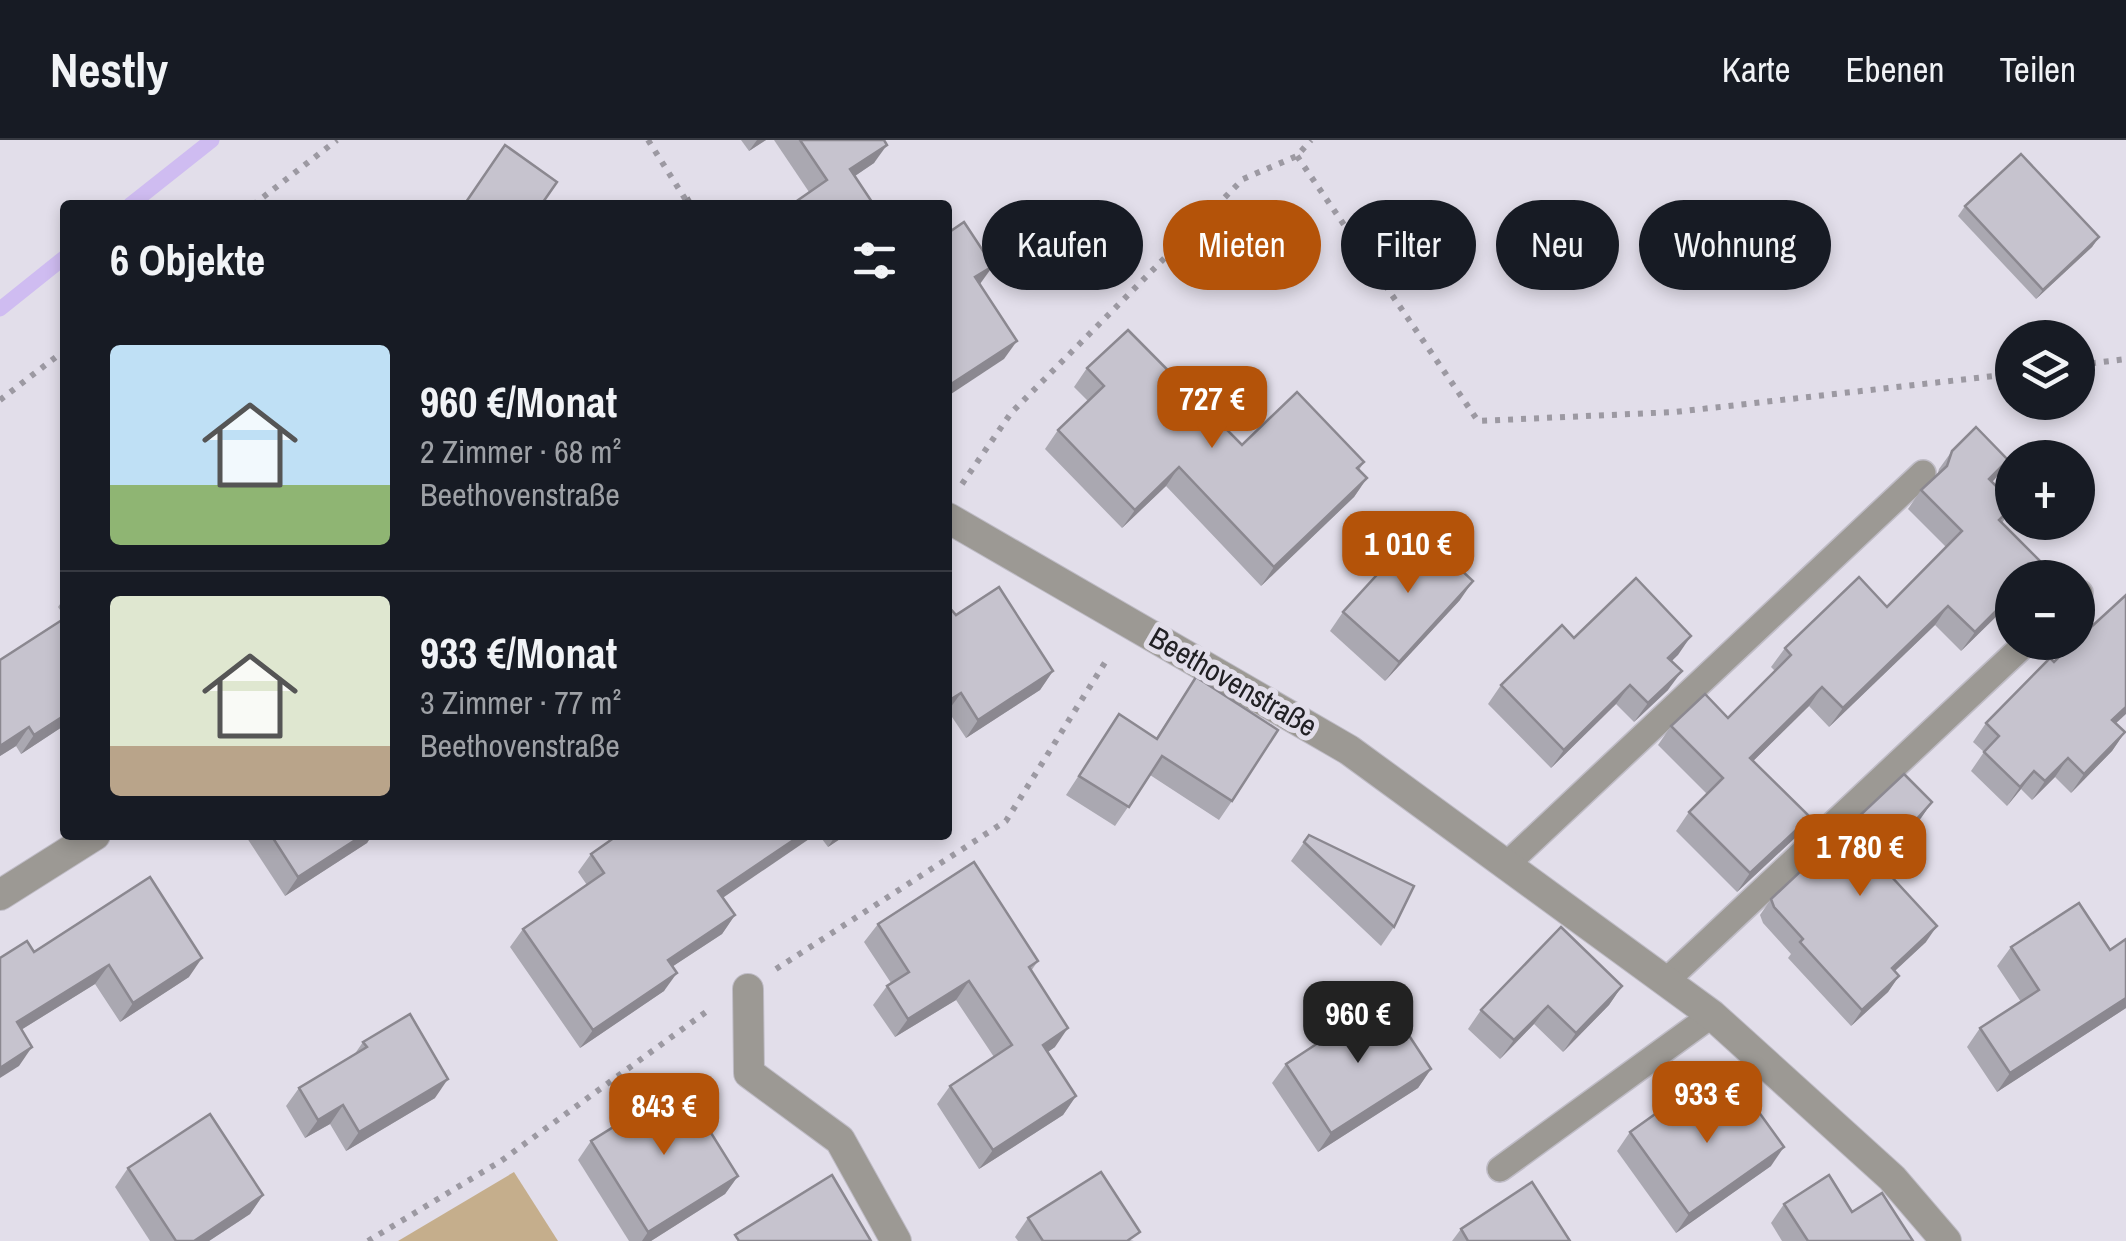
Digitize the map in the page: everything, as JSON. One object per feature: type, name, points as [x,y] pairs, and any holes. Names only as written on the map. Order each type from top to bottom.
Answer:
[{"type":"street","name":"Beethovenstraße","points":[[953,504],[1349,750],[1712,1015],[1892,1178],[1946,1241]]},
{"type":"street","points":[[0,895],[87,840]]},
{"type":"street","points":[[748,988],[749,1073],[840,1140],[896,1241]]},
{"type":"lane","points":[[1505,866],[1923,473]]},
{"type":"lane","points":[[1666,981],[2007,660]]},
{"type":"lane","points":[[1500,1168],[1712,1015]]},
{"type":"path","points":[[259,200],[337,140]]},
{"type":"path","points":[[648,140],[686,200]]},
{"type":"path","points":[[953,504],[1011,413],[1243,180],[1297,156],[1312,140]]},
{"type":"path","points":[[1297,156],[1478,421],[1676,412],[1995,376]]},
{"type":"path","points":[[0,400],[60,354]]},
{"type":"path","points":[[2095,363],[2126,359]]},
{"type":"shaded area","points":[[514,1172],[558,1241],[398,1241]]},
{"type":"building","points":[[800,140],[884,140],[887,145],[850,169],[871,200],[798,200],[827,180]]},
{"type":"building","points":[[505,145],[557,182],[544,200],[467,200]]},
{"type":"building","points":[[2021,154],[2099,237],[2043,290],[1965,206]]},
{"type":"building","points":[[964,222],[982,249],[982,273],[975,277],[1017,341],[952,383],[952,230]]},
{"type":"building","points":[[1128,330],[1242,445],[1297,392],[1364,462],[1357,468],[1367,478],[1274,567],[1179,467],[1135,510],[1058,430],[1104,386],[1087,368]]},
{"type":"building","points":[[1976,427],[1995,447],[1995,473],[1989,479],[1995,485],[1995,540],[2019,540],[2039,560],[1995,560],[1995,612],[1975,632],[1948,606],[1843,708],[1822,687],[1750,758],[1810,817],[1750,873],[1689,812],[1723,778],[1671,726],[1705,694],[1728,718],[1791,655],[1785,648],[1859,577],[1887,607],[1962,531],[1921,490],[1947,466],[1952,451]]},
{"type":"building","points":[[1418,530],[1473,581],[1399,662],[1343,612]]},
{"type":"building","points":[[1636,578],[1691,636],[1668,658],[1682,671],[1648,703],[1630,685],[1564,750],[1501,685],[1562,625],[1574,638]]},
{"type":"building","points":[[999,587],[1053,671],[978,720],[961,693],[952,699],[952,610],[956,615]]},
{"type":"building","points":[[2126,595],[2126,707],[2112,720],[2125,732],[2084,774],[2068,758],[2045,781],[2034,771],[2020,787],[1984,752],[1999,736],[1986,723],[2048,660],[2095,660],[2095,623]]},
{"type":"building","points":[[60,621],[60,718],[34,735],[29,727],[0,746],[0,660]]},
{"type":"building","points":[[1196,677],[1278,730],[1232,801],[1162,756],[1129,807],[1079,776],[1119,714],[1157,739]]},
{"type":"building","points":[[1904,774],[1932,802],[1878,862],[1937,926],[1892,968],[1899,976],[1862,1010],[1800,942],[1803,939],[1771,899]]},
{"type":"building","points":[[1309,835],[1414,886],[1394,927],[1304,842]]},
{"type":"building","points":[[274,840],[355,840],[298,877]]},
{"type":"building","points":[[611,840],[794,840],[718,891],[735,915],[668,960],[677,973],[593,1030],[523,929],[604,873],[591,854]]},
{"type":"building","points":[[974,862],[1038,961],[1029,967],[1068,1028],[1043,1045],[1076,1096],[993,1150],[950,1086],[1012,1045],[969,981],[908,1019],[887,986],[909,972],[878,924]]},
{"type":"building","points":[[150,877],[202,958],[133,1003],[109,965],[17,1022],[32,1047],[0,1068],[0,958],[27,941],[34,952]]},
{"type":"building","points":[[2079,903],[2110,950],[2126,939],[2126,998],[2010,1073],[1980,1028],[2039,990],[2011,947]]},
{"type":"building","points":[[1561,927],[1622,986],[1576,1033],[1548,1006],[1514,1040],[1481,1010]]},
{"type":"building","points":[[1385,999],[1431,1069],[1331,1133],[1286,1064]]},
{"type":"building","points":[[410,1014],[448,1079],[359,1132],[343,1105],[318,1120],[299,1088],[367,1047],[363,1042]]},
{"type":"building","points":[[681,1085],[738,1176],[648,1232],[591,1141]]},
{"type":"building","points":[[1740,1086],[1784,1147],[1689,1214],[1630,1132],[1679,1097],[1694,1118]]},
{"type":"building","points":[[210,1114],[263,1195],[194,1241],[176,1241],[128,1168]]},
{"type":"building","points":[[1101,1172],[1140,1232],[1127,1241],[1043,1241],[1028,1218]]},
{"type":"building","points":[[832,1175],[871,1241],[739,1241],[735,1235]]},
{"type":"building","points":[[1829,1175],[1852,1212],[1882,1193],[1913,1241],[1808,1241],[1784,1204]]},
{"type":"building","points":[[1532,1182],[1570,1241],[1468,1241],[1461,1229]]},
{"type":"waterway","points":[[136,200],[212,140]]},
{"type":"waterway","points":[[0,309],[60,261]]}]
